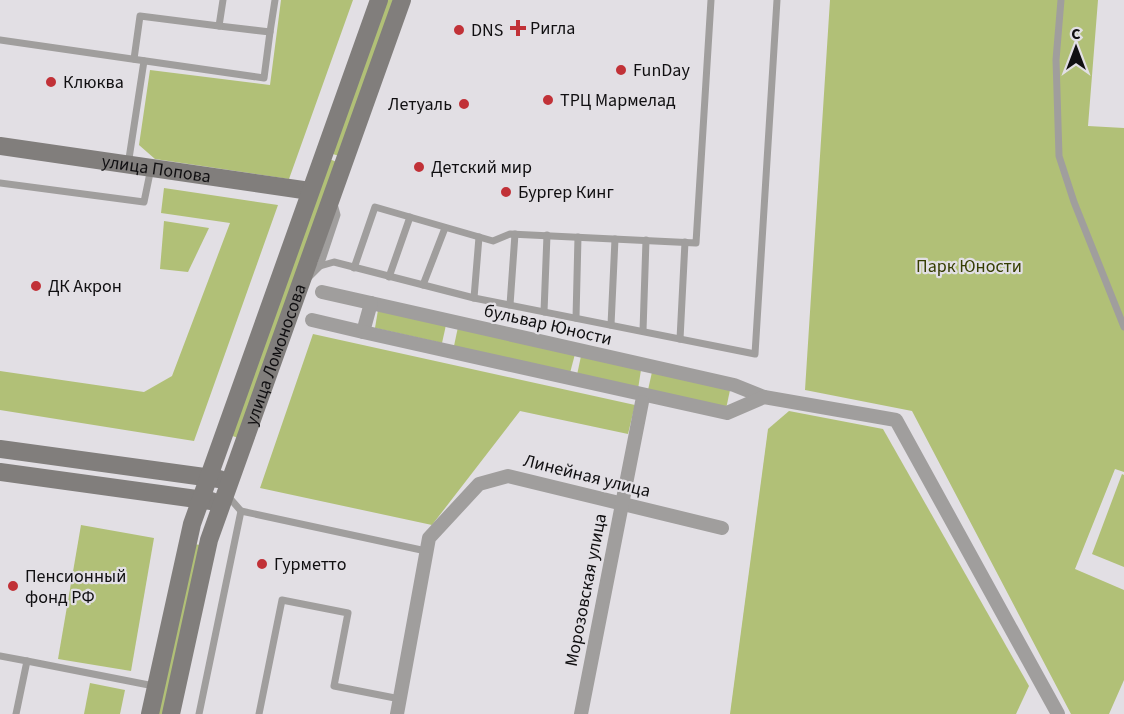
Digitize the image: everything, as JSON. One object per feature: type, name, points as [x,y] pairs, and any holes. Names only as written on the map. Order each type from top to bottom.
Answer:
[{"type":"main road","name":"улица Ломоносова","points":[[150,714],[188,535],[379,0]]},
{"type":"main road","name":"улица Ломоносова","points":[[171,714],[208,540],[402,0]]},
{"type":"main road","name":"улица Попова","points":[[0,146],[310,191]]},
{"type":"main road","points":[[0,449],[208,478],[226,492]]},
{"type":"main road","points":[[0,472],[200,500],[226,492]]},
{"type":"street","name":"бульвар Юности","points":[[322,292],[734,385],[764,397],[896,420],[1058,714]]},
{"type":"street","points":[[363,332],[371,303]]},
{"type":"street","points":[[312,320],[727,413],[764,397]]},
{"type":"street","name":"Морозовская улица","points":[[581,714],[642,402]]},
{"type":"street","name":"Линейная улица","points":[[397,714],[429,538],[479,484],[508,476],[722,528]]},
{"type":"lane","points":[[219,26],[223,0]]},
{"type":"lane","points":[[0,40],[264,78],[275,0]]},
{"type":"lane","points":[[354,268],[375,207],[493,241],[515,234],[696,243],[711,0]]},
{"type":"lane","points":[[302,283],[320,266],[334,262],[474,298],[755,354],[777,0]]},
{"type":"lane","points":[[1061,0],[1056,60],[1059,156],[1074,202],[1124,327]]},
{"type":"lane","points":[[134,59],[140,16],[270,32]]},
{"type":"lane","points":[[128,165],[144,61]]},
{"type":"lane","points":[[0,183],[144,202],[151,168]]},
{"type":"lane","points":[[320,266],[337,215],[332,197]]},
{"type":"lane","points":[[389,277],[411,218]]},
{"type":"lane","points":[[423,285],[445,228]]},
{"type":"lane","points":[[510,305],[515,234]]},
{"type":"lane","points":[[544,312],[547,235]]},
{"type":"lane","points":[[474,298],[479,237]]},
{"type":"lane","points":[[576,318],[579,237]]},
{"type":"lane","points":[[611,325],[615,239]]},
{"type":"lane","points":[[642,331],[646,240]]},
{"type":"lane","points":[[680,339],[685,242]]},
{"type":"lane","points":[[226,492],[242,512],[426,550]]},
{"type":"lane","points":[[199,714],[242,512]]},
{"type":"lane","points":[[259,714],[282,600],[348,613],[334,686],[400,699]]},
{"type":"lane","points":[[0,656],[156,687]]},
{"type":"lane","points":[[16,714],[27,662]]},
{"type":"green space","points":[[281,0],[353,0],[289,179],[155,159],[139,145],[150,70],[270,85]]},
{"type":"green space","points":[[385,0],[395,0],[339,156],[330,153]]},
{"type":"green space","name":"Парк Юности","points":[[830,0],[1098,0],[1088,126],[1124,128],[1124,472],[1115,469],[1075,569],[1124,590],[1124,680],[1109,714],[1071,714],[912,411],[805,390]]},
{"type":"green space","points":[[329,159],[337,162],[238,438],[230,435]]},
{"type":"green space","points":[[164,188],[278,205],[194,441],[0,410],[0,371],[144,392],[172,376],[230,223],[161,213]]},
{"type":"green space","points":[[164,221],[209,228],[188,272],[160,269]]},
{"type":"green space","points":[[378,310],[446,325],[442,343],[375,328]]},
{"type":"green space","points":[[458,327],[575,354],[570,373],[454,346]]},
{"type":"green space","points":[[313,334],[635,405],[628,434],[520,411],[432,525],[260,488]]},
{"type":"green space","points":[[581,356],[641,370],[638,389],[577,375]]},
{"type":"green space","points":[[652,372],[730,390],[726,409],[648,390]]},
{"type":"green space","points":[[789,411],[883,429],[1029,686],[1016,714],[730,714],[768,429]]},
{"type":"green space","points":[[1122,474],[1124,475],[1124,567],[1092,554]]},
{"type":"green space","points":[[81,525],[154,538],[131,671],[58,659]]},
{"type":"green space","points":[[194,544],[200,545],[164,714],[157,714]]},
{"type":"green space","points":[[90,683],[125,690],[120,714],[84,714]]},
{"type":"place","name":"Ригла","points":[[518,28]]},
{"type":"place","name":"DNS","points":[[459,30]]},
{"type":"place","name":"FunDay","points":[[621,70]]},
{"type":"place","name":"Клюква","points":[[51,82]]},
{"type":"place","name":"ТРЦ Мармелад","points":[[548,100]]},
{"type":"place","name":"Летуаль","points":[[464,104]]},
{"type":"place","name":"Детский мир","points":[[419,167]]},
{"type":"place","name":"Бургер Кинг","points":[[506,192]]},
{"type":"place","name":"ДК Акрон","points":[[36,286]]},
{"type":"place","name":"Гурметто","points":[[262,564]]},
{"type":"place","name":"Пенсионный фонд РФ","points":[[13,586]]}]
